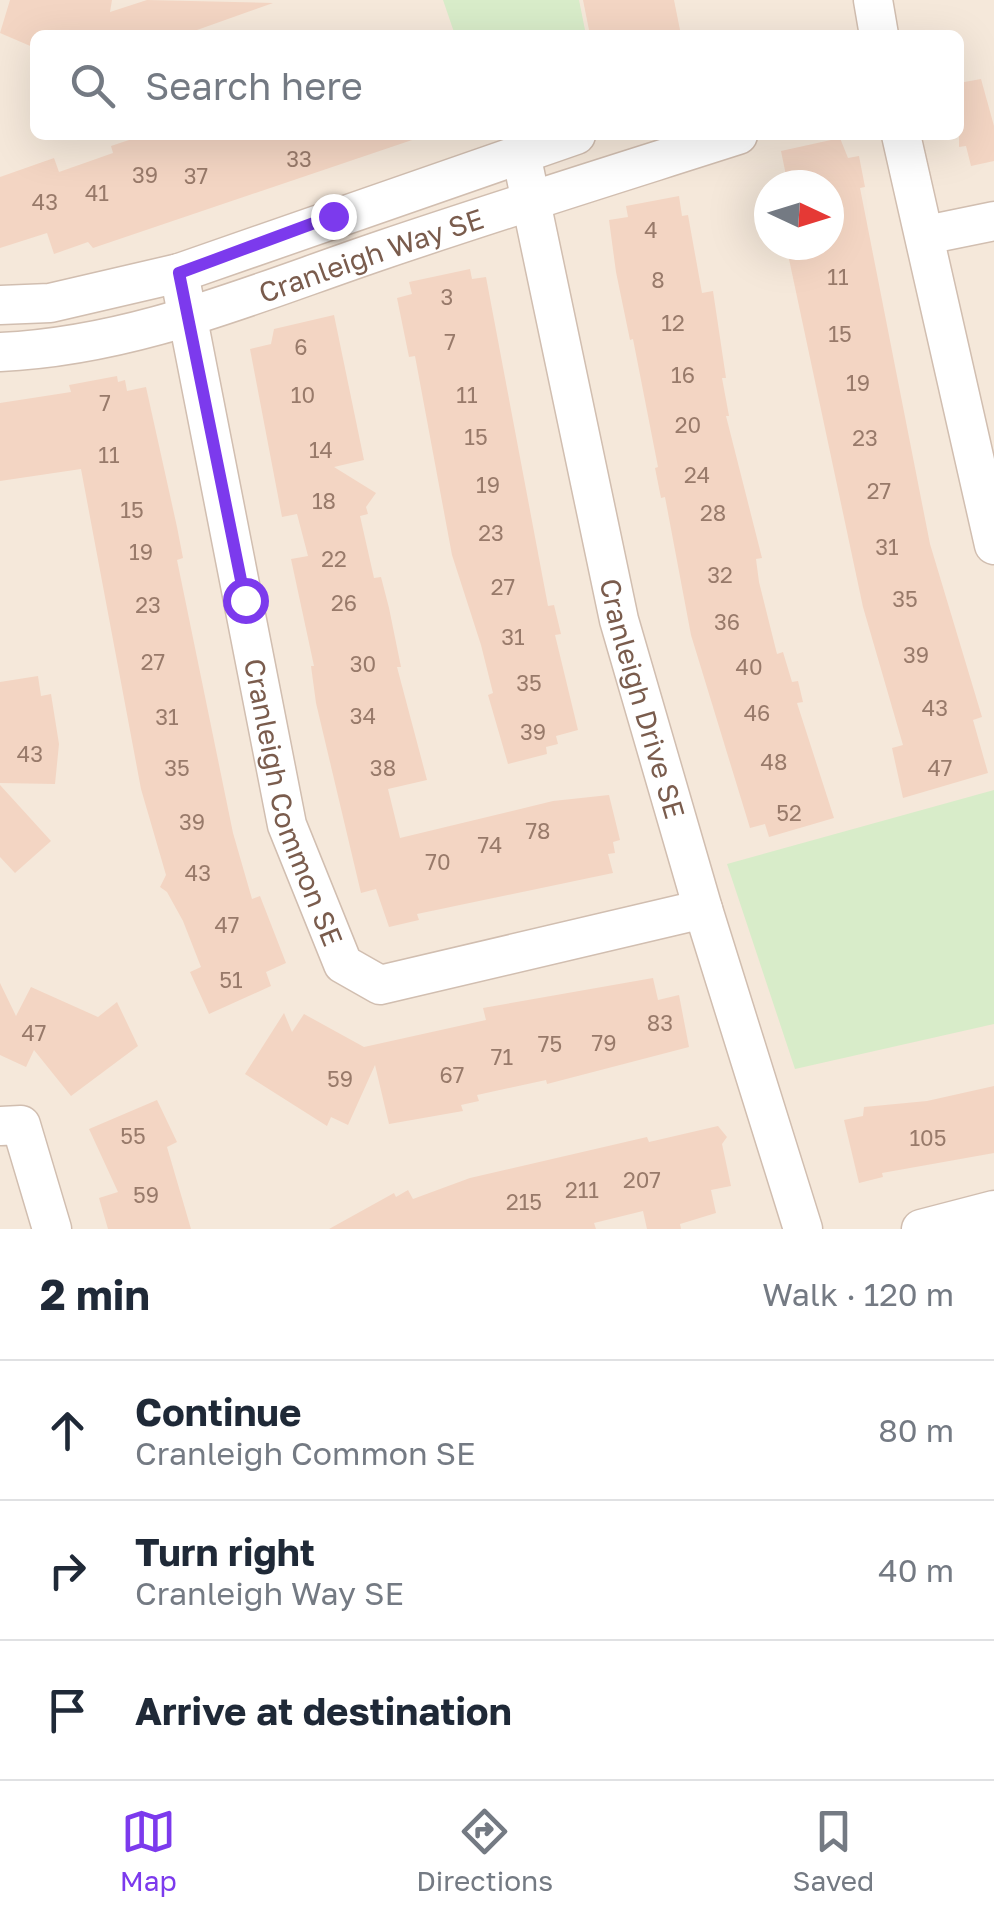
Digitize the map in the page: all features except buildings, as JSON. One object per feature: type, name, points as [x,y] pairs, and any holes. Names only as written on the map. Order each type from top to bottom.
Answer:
[{"type":"street","points":[[872,0],[877,30]]},
{"type":"street","name":"Cranleigh Way SE","points":[[0,305],[50,303],[179,273],[562,140]]},
{"type":"street","name":"Cranleigh Way SE","points":[[0,352],[53,350],[189,320],[723,140]]},
{"type":"street","points":[[902,140],[994,545]]},
{"type":"street","name":"Cranleigh Drive SE","points":[[521,154],[534,201],[619,620],[702,908],[803,1229]]},
{"type":"street","points":[[926,235],[994,221]]},
{"type":"street","name":"Cranleigh Common SE","points":[[179,273],[287,824],[342,964],[380,985],[702,908]]},
{"type":"street","points":[[0,1126],[21,1126],[52,1229]]},
{"type":"street","points":[[922,1229],[994,1210]]},
{"type":"shaded area","points":[[0,0],[994,0],[994,1229],[0,1229]]},
{"type":"green space","points":[[443,0],[579,0],[585,30],[453,30]]},
{"type":"green space","points":[[994,790],[994,1024],[795,1069],[727,864]]},
{"type":"route","points":[[245,600],[179,273],[333,216]]}]
